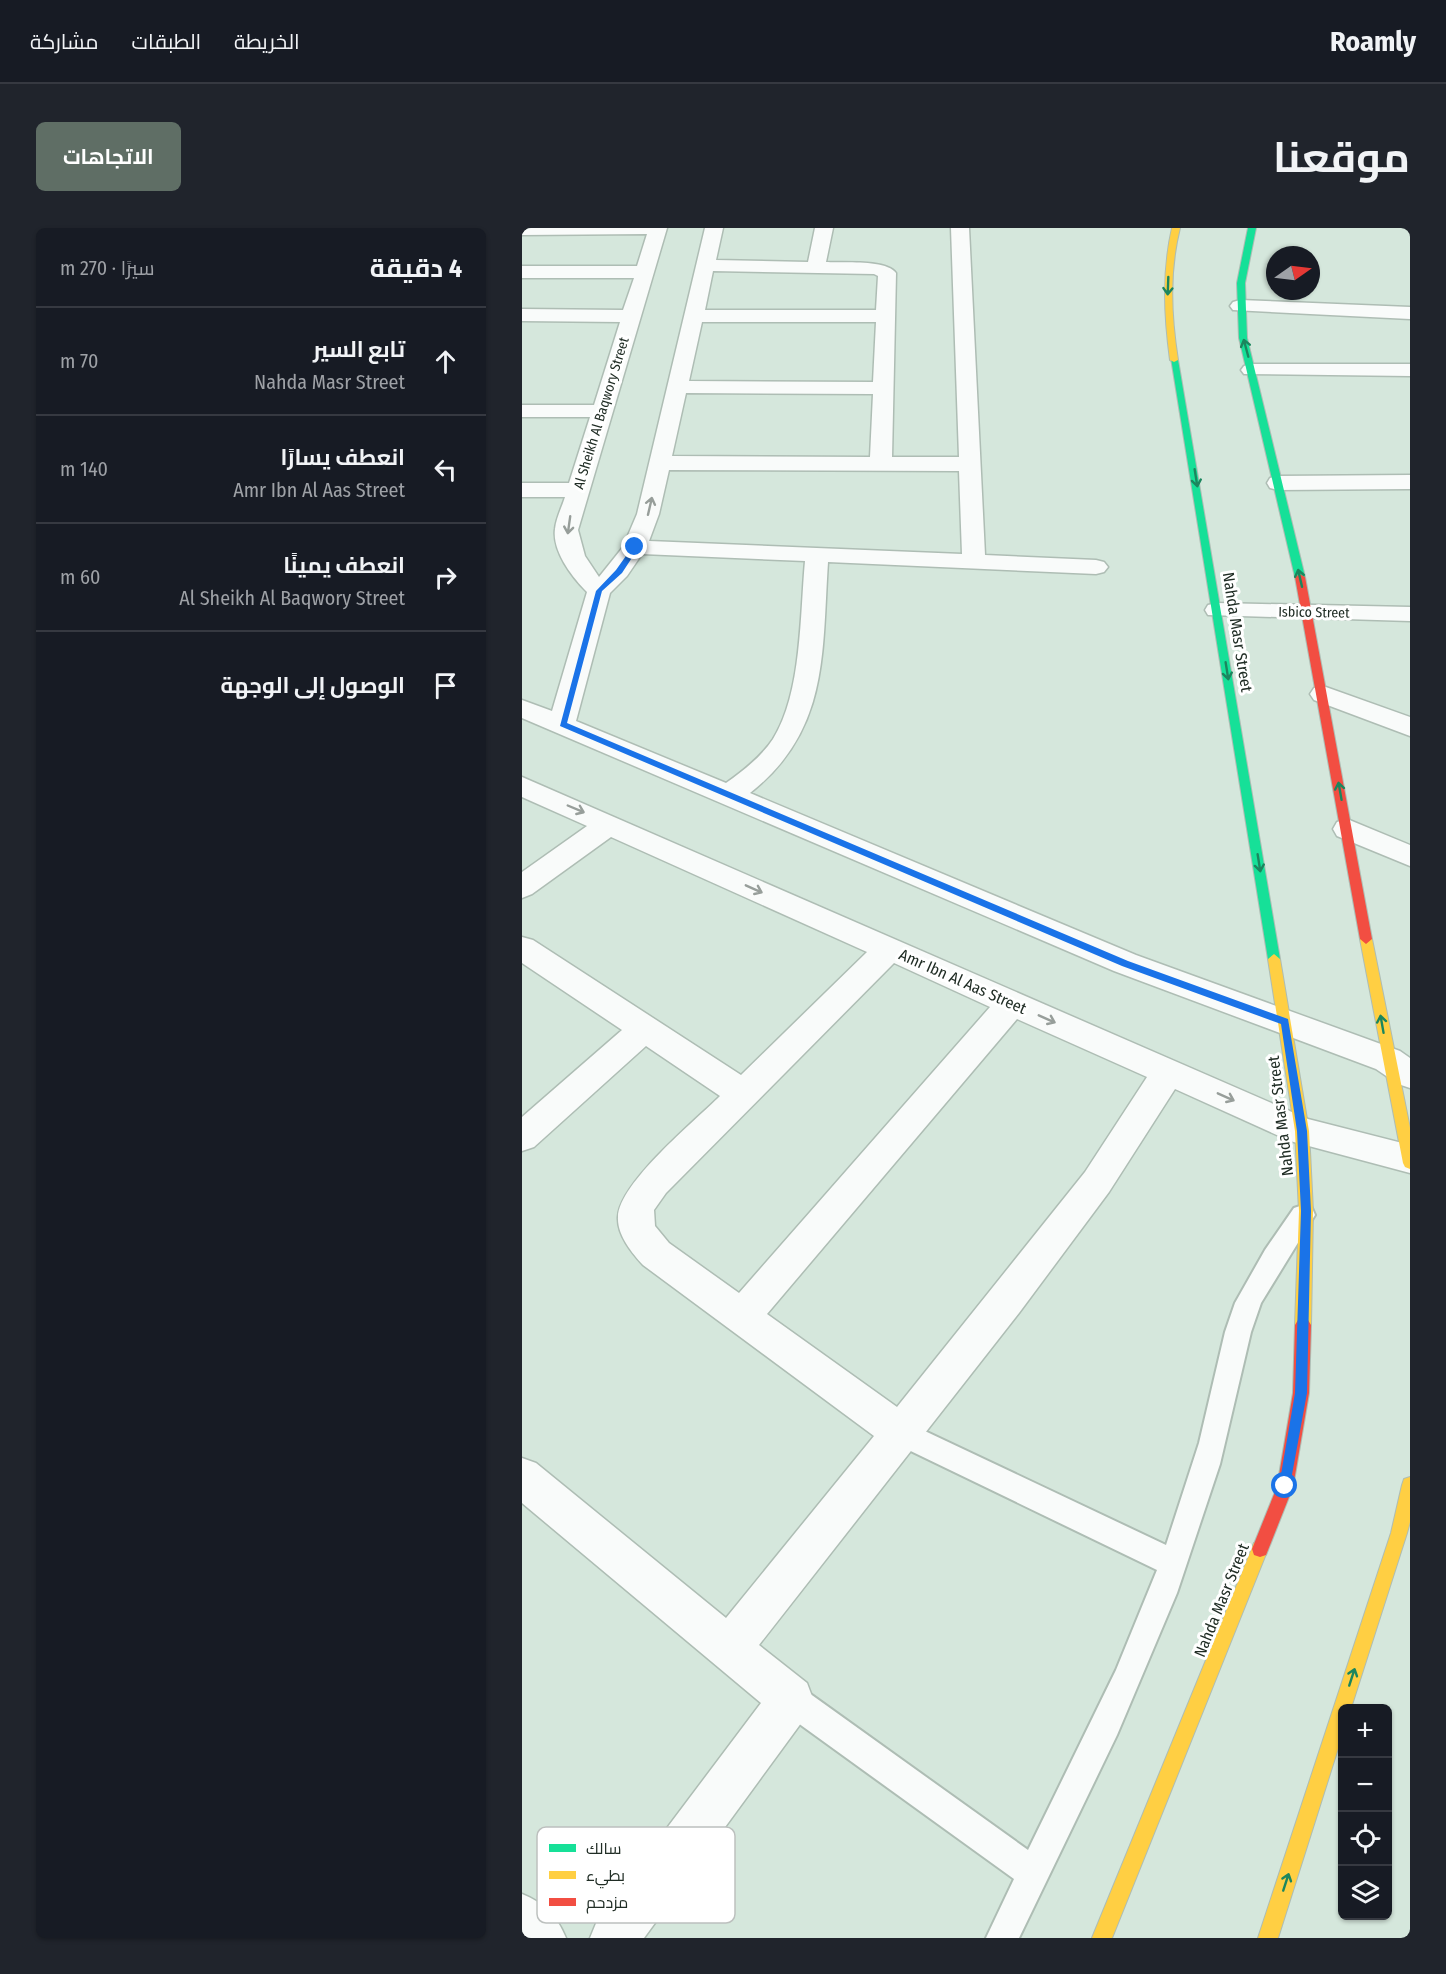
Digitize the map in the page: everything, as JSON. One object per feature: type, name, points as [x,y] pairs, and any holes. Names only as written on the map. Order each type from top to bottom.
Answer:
[{"type":"street","points":[[533,229],[658,228]]},
{"type":"street","name":"Al Sheikh Al Baqwory Street","points":[[599,591],[580,572],[569,551],[566,530],[658,228]]},
{"type":"street","points":[[562,724],[599,591],[619,571],[635,547],[648,514],[714,228]]},
{"type":"street","points":[[816,267],[824,228]]},
{"type":"street","points":[[960,228],[974,562]]},
{"type":"street","name":"Nahda Masr Street","points":[[1102,1938],[1285,1486],[1301,1393],[1306,1211],[1302,1131],[1171,340],[1167,302],[1169,267],[1176,228]]},
{"type":"street","points":[[1252,228],[1241,264],[1240,306],[1243,338],[1310,623],[1347,829],[1399,1068],[1410,1161]]},
{"type":"street","points":[[705,265],[876,268],[884,271],[887,276],[881,464]]},
{"type":"street","points":[[522,272],[645,272]]},
{"type":"street","points":[[1240,306],[1410,313]]},
{"type":"street","points":[[522,315],[631,316]]},
{"type":"street","points":[[693,316],[884,316]]},
{"type":"street","points":[[1251,370],[1410,370]]},
{"type":"street","points":[[677,387],[883,388]]},
{"type":"street","points":[[522,411],[602,411]]},
{"type":"street","points":[[659,463],[970,464]]},
{"type":"street","points":[[1278,483],[1410,482]]},
{"type":"street","points":[[522,490],[578,490]]},
{"type":"street","points":[[635,547],[1096,567]]},
{"type":"street","points":[[730,794],[761,772],[792,728],[804,684],[817,555]]},
{"type":"street","name":"Isbico Street","points":[[1310,623],[1410,614]]},
{"type":"street","name":"Isbico Street","points":[[1219,621],[1310,623],[1410,636]]},
{"type":"street","points":[[1323,694],[1410,727]]},
{"type":"street","points":[[522,708],[730,794],[1125,963],[1285,1022],[1399,1068]]},
{"type":"street","name":"Amr Ibn Al Aas Street","points":[[522,786],[1302,1131],[1410,1161]]},
{"type":"street","points":[[522,886],[609,824]]},
{"type":"street","points":[[1347,829],[1410,856]]},
{"type":"street","points":[[522,948],[744,1094]]},
{"type":"street","points":[[889,949],[640,1198],[635,1213],[636,1228],[644,1242],[901,1433]]},
{"type":"street","points":[[742,1317],[1012,1003]]},
{"type":"street","points":[[522,1137],[645,1029]]},
{"type":"street","points":[[729,1648],[1097,1182],[1168,1072]]},
{"type":"street","points":[[522,1477],[791,1699],[696,1827]]},
{"type":"street","points":[[1268,1938],[1399,1533],[1410,1485]]},
{"type":"street","points":[[522,1918],[542,1938]]},
{"type":"street","points":[[614,1938],[625,1923]]},
{"type":"lane","points":[[1002,1938],[1114,1706],[1173,1563],[1200,1487],[1219,1420],[1239,1328],[1248,1302],[1266,1267],[1306,1211]]},
{"type":"lane","points":[[901,1433],[1173,1563]]},
{"type":"lane","points":[[791,1699],[1033,1873]]},
{"type":"traffic: fast","points":[[1252,228],[1241,283],[1243,338],[1300,577]]},
{"type":"traffic: fast","points":[[1174,360],[1274,959]]},
{"type":"traffic: slow","points":[[1174,360],[1168,278],[1176,228]]},
{"type":"traffic: slow","points":[[1366,939],[1410,1163]]},
{"type":"traffic: slow","points":[[1274,959],[1302,1131],[1306,1211],[1303,1325]]},
{"type":"traffic: slow","points":[[1268,1938],[1399,1533],[1410,1485]]},
{"type":"traffic: slow","points":[[1102,1938],[1260,1549]]},
{"type":"traffic: jam","points":[[1300,577],[1366,939]]},
{"type":"traffic: jam","points":[[1260,1549],[1285,1487],[1301,1393],[1303,1325]]},
{"type":"route","points":[[635,547],[619,571],[599,591],[562,724],[1125,963],[1285,1022],[1302,1131],[1306,1211],[1301,1393],[1285,1486]]}]
